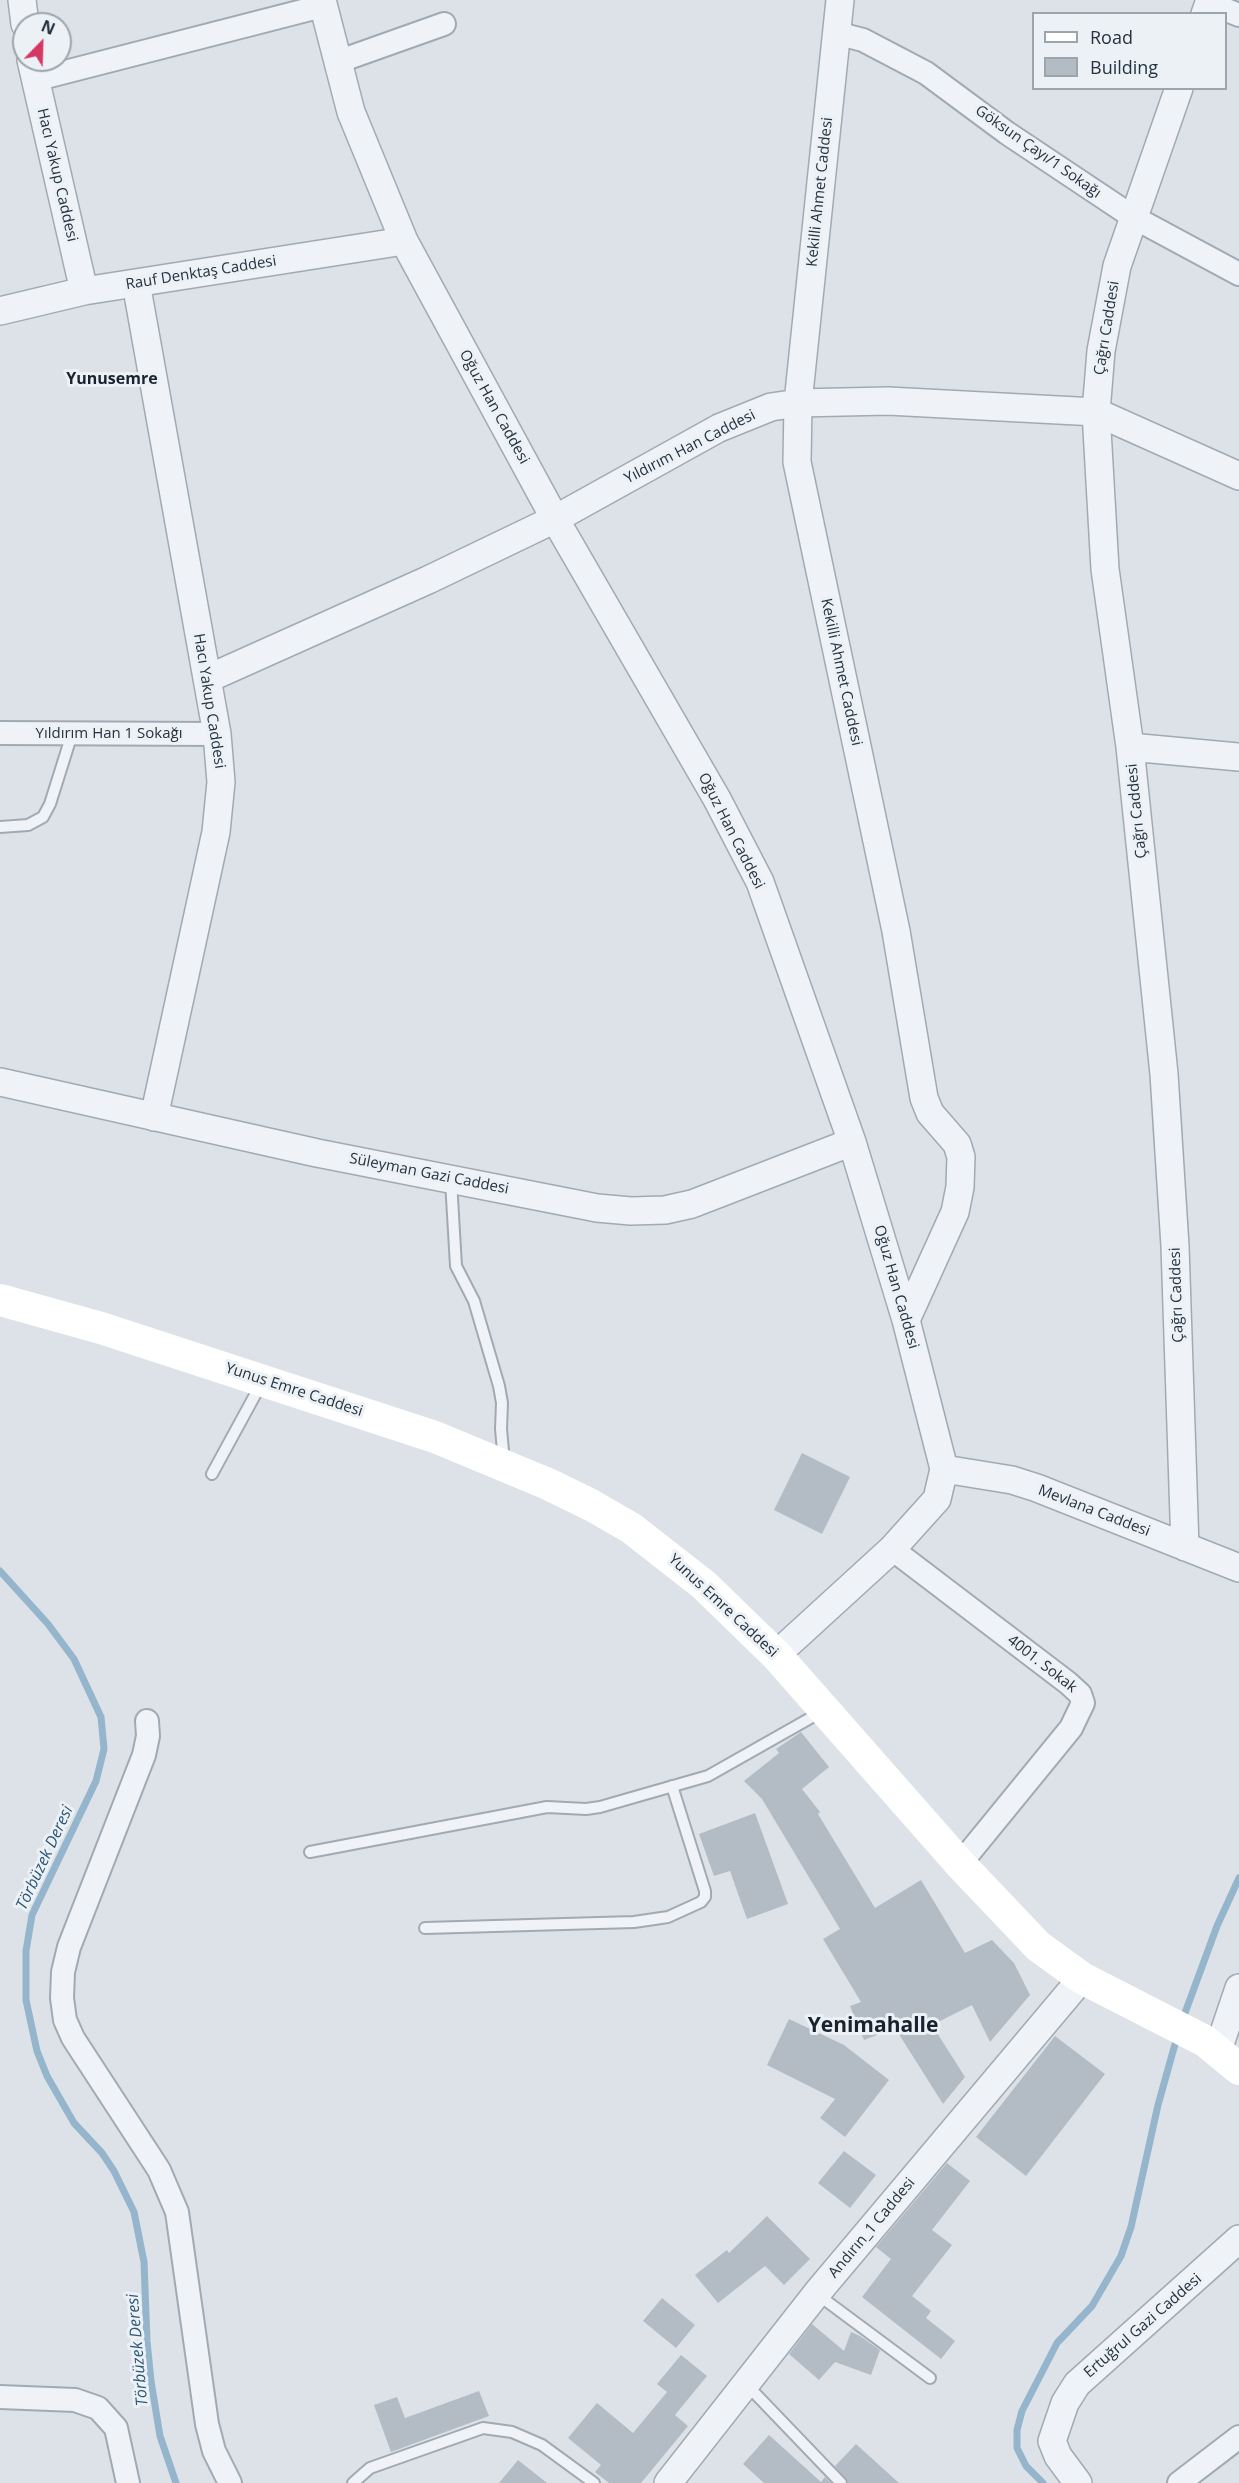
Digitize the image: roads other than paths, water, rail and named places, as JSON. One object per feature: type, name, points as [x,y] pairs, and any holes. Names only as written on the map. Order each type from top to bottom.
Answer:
[{"type":"main road","name":"Yunus Emre Caddesi","points":[[0,1300],[101,1328],[435,1437],[504,1464],[591,1505],[631,1528],[704,1585],[776,1655],[823,1711],[1031,1940],[1082,1978],[1166,2021],[1221,2053]]},
{"type":"street","name":"Kekilli Ahmet Caddesi","points":[[840,0],[798,403],[797,462],[896,931],[924,1098],[930,1113],[957,1144],[961,1157],[960,1187],[955,1212],[906,1320]]},
{"type":"street","name":"Oğuz Han Caddesi","points":[[322,3],[351,112],[404,241],[555,519],[717,799],[760,882],[852,1142],[906,1320],[945,1469],[937,1499],[922,1519],[892,1549],[776,1655]]},
{"type":"street","points":[[72,61],[322,3]]},
{"type":"street","points":[[1208,5],[1239,15]]},
{"type":"street","points":[[337,62],[444,24]]},
{"type":"street","name":"Göksun Çayı/1 Sokağı","points":[[836,33],[863,40],[926,73],[1007,132],[1133,217],[1239,274]]},
{"type":"street","name":"Hacı Yakup Caddesi","points":[[33,72],[84,291]]},
{"type":"street","name":"Çağrı Caddesi","points":[[1178,90],[1117,266],[1108,307],[1096,412],[1105,569],[1130,747],[1165,1098],[1175,1246],[1185,1547]]},
{"type":"street","name":"Rauf Denktaş Caddesi","points":[[0,311],[84,291],[404,241]]},
{"type":"street","name":"Hacı Yakup Caddesi","points":[[136,283],[217,734],[220,805],[154,1118]]},
{"type":"street","name":"Yıldırım Han Caddesi","points":[[207,679],[428,580],[555,519],[719,428],[771,407],[798,403],[888,401],[1096,412],[1239,477]]},
{"type":"street","name":"Yıldırım Han 1 Sokağı","points":[[0,733],[217,734]]},
{"type":"street","points":[[1130,747],[1239,757]]},
{"type":"street","name":"Süleyman Gazi Caddesi","points":[[0,1082],[317,1153],[450,1177],[597,1208],[665,1210],[728,1192],[852,1142]]},
{"type":"street","name":"Mevlana Caddesi","points":[[945,1469],[1020,1483],[1239,1568]]},
{"type":"street","name":"4001. Sokak","points":[[892,1549],[1068,1683],[1080,1694],[1083,1703],[1071,1728],[960,1864]]},
{"type":"street","points":[[147,1721],[148,1736],[144,1755],[69,1947],[63,1972],[62,1998],[66,2020],[73,2038],[159,2170],[177,2212],[207,2424],[214,2451],[230,2483]]},
{"type":"street","name":"Andırın_1 Caddesi","points":[[668,2483],[817,2294],[1082,1978]]},
{"type":"street","points":[[1221,2053],[1239,1988]]},
{"type":"street","name":"Ertuğrul Gazi Caddesi","points":[[1078,2483],[1058,2456],[1052,2441],[1065,2403],[1077,2384],[1095,2365],[1200,2276],[1239,2239]]},
{"type":"street","points":[[0,2397],[75,2400],[98,2408],[116,2428],[128,2483]]},
{"type":"street","points":[[1179,2483],[1239,2437]]},
{"type":"lane","points":[[0,827],[28,825],[43,817],[72,734]]},
{"type":"lane","points":[[450,1177],[456,1266],[474,1301],[499,1386],[502,1403],[501,1430],[504,1464]]},
{"type":"lane","points":[[212,1474],[263,1380]]},
{"type":"lane","points":[[310,1852],[547,1807],[586,1809],[600,1807],[708,1776],[823,1711]]},
{"type":"lane","points":[[425,1928],[634,1922],[668,1917],[701,1902],[705,1897],[705,1891],[672,1786]]},
{"type":"lane","points":[[817,2294],[930,2378]]},
{"type":"lane","points":[[746,2384],[841,2483]]},
{"type":"lane","points":[[353,2483],[370,2468],[483,2428],[512,2432],[542,2445],[594,2483]]},
{"type":"waterway","name":"Törbüzek Deresi","points":[[0,1571],[48,1624],[74,1659],[101,1717],[104,1749],[96,1781],[32,1915],[26,1951],[26,2000],[37,2051],[47,2076],[74,2123],[102,2153],[114,2171],[134,2212],[144,2262],[151,2381],[160,2436],[176,2483]]},
{"type":"waterway","points":[[1182,2021],[1217,1926],[1239,1878]]},
{"type":"waterway","points":[[1043,2483],[1026,2466],[1017,2448],[1017,2430],[1022,2411],[1057,2343],[1092,2306],[1121,2256],[1131,2227],[1158,2105],[1177,2037]]},
{"type":"district","name":"Yunusemre","points":[[112,379]]},
{"type":"district","name":"Yenimahalle","points":[[873,2026]]}]
